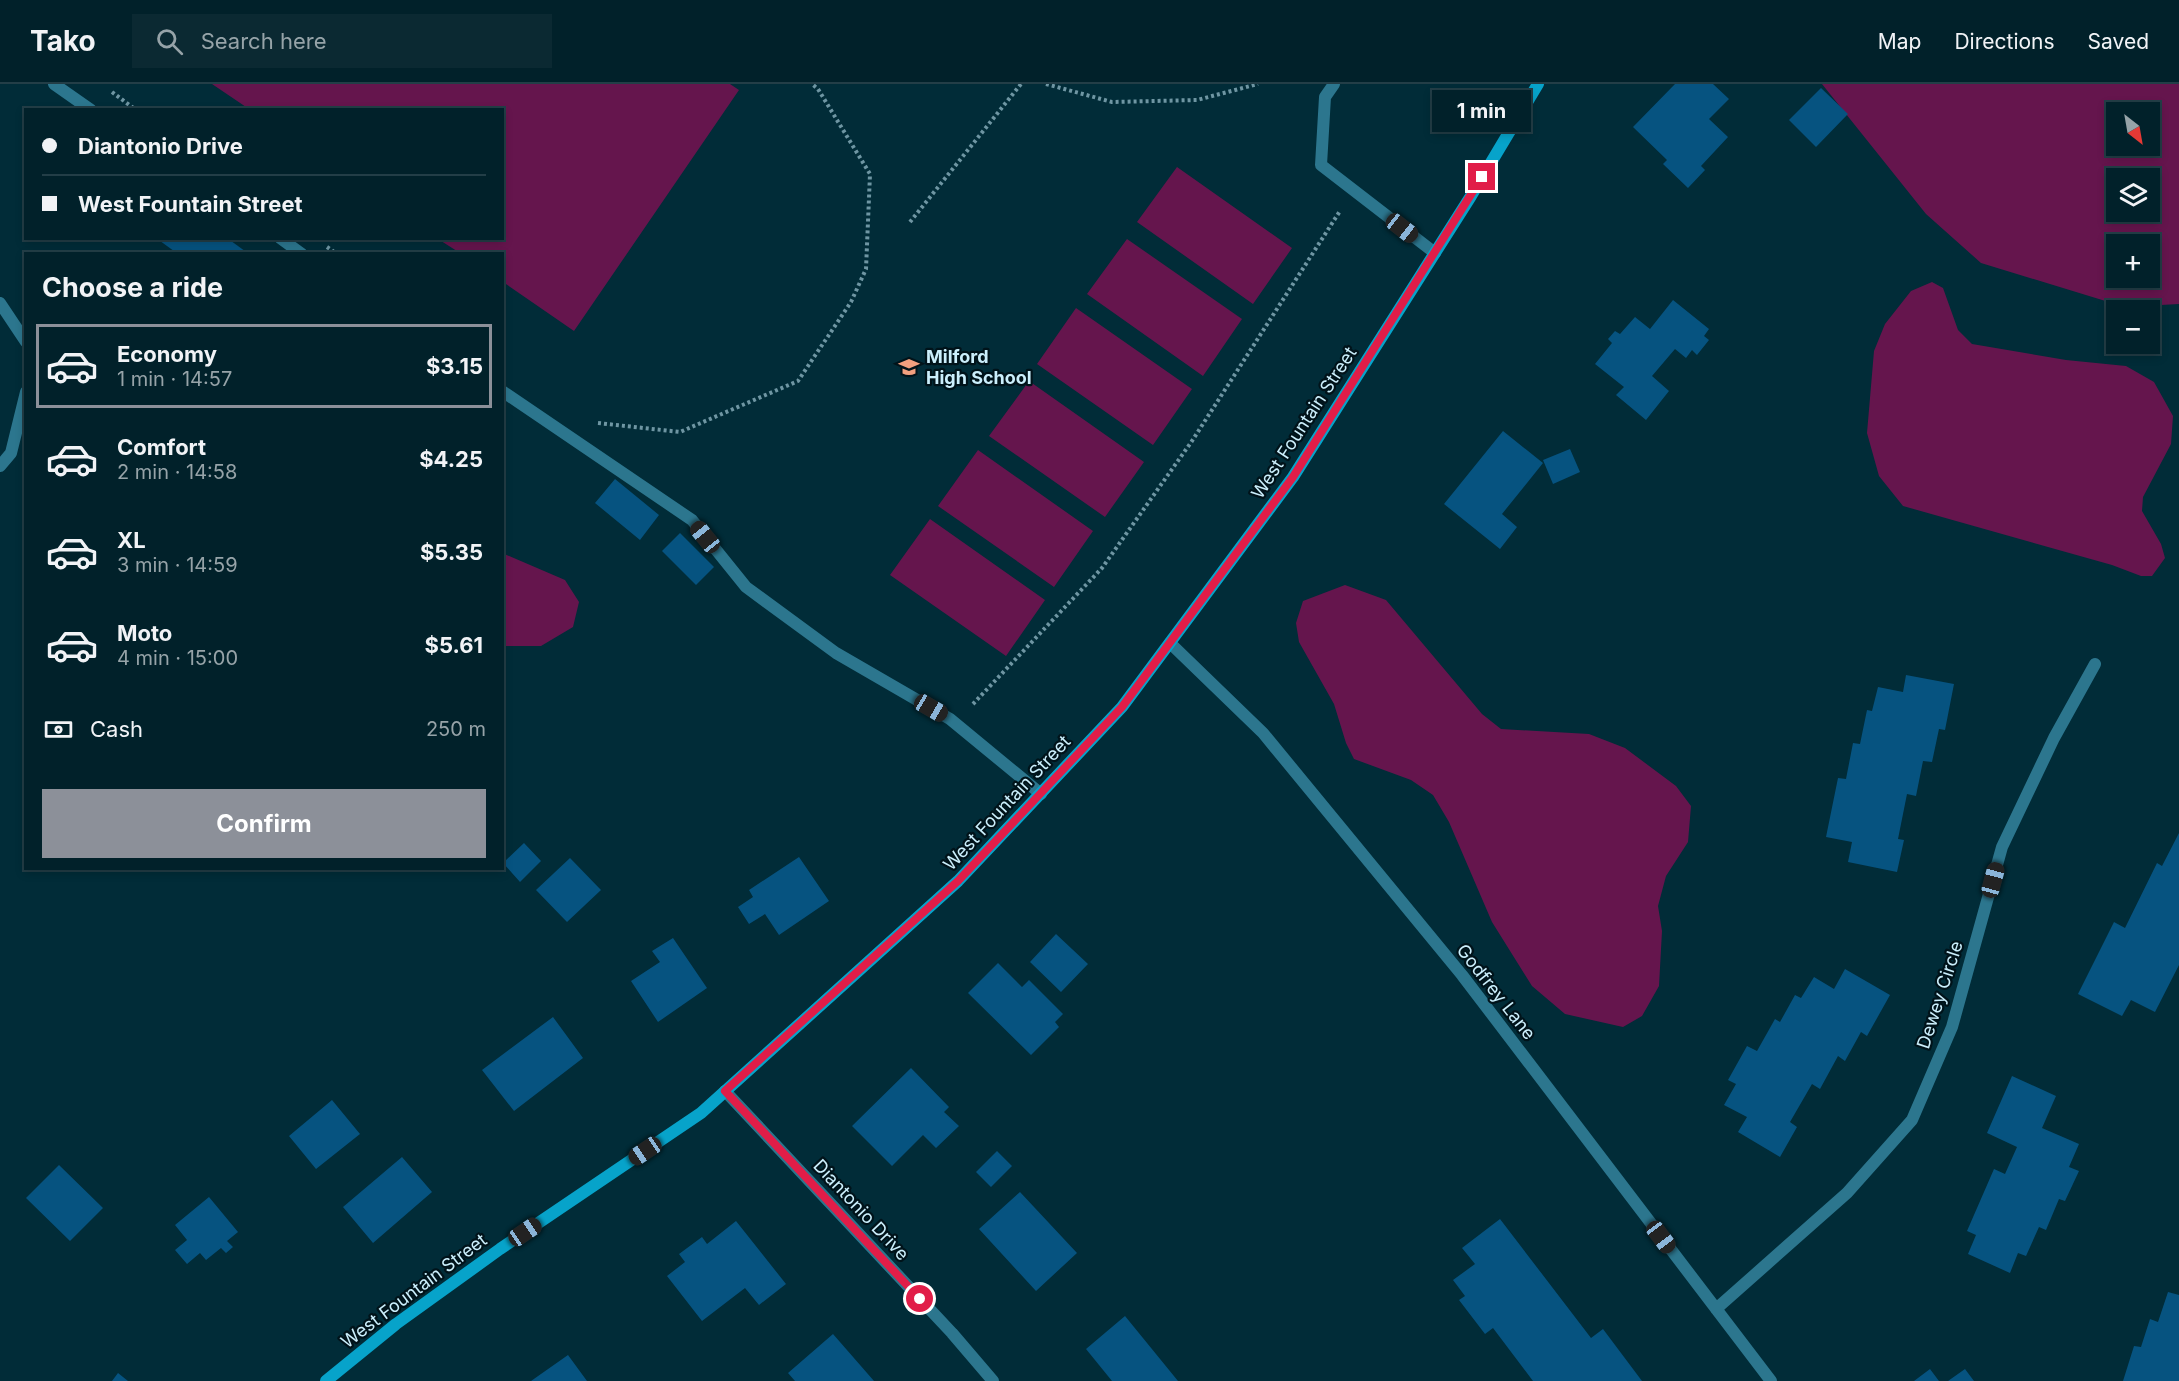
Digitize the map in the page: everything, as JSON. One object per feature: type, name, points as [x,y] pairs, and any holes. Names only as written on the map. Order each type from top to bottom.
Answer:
[{"type":"street","points":[[54,84],[89,108]]},
{"type":"street","points":[[1334,84],[1325,97],[1321,165],[1435,253]]},
{"type":"street","name":"West Fountain Street","points":[[326,1381],[396,1324],[508,1243],[701,1113],[958,881],[1041,794],[1122,707],[1293,477],[1435,253],[1538,84]]},
{"type":"street","points":[[283,240],[299,252]]},
{"type":"street","points":[[0,303],[24,339]]},
{"type":"street","points":[[504,392],[692,520],[746,587],[836,652],[956,724],[1041,794]]},
{"type":"street","points":[[0,466],[11,453],[24,400]]},
{"type":"street","name":"Godfrey Lane","points":[[1170,643],[1263,733],[1462,975],[1771,1381]]},
{"type":"street","name":"Dewey Circle","points":[[1716,1309],[1847,1193],[1912,1120],[1952,1027],[2002,847],[2054,738],[2095,664]]},
{"type":"street","name":"Diantonio Drive","points":[[725,1091],[952,1333],[993,1381]]},
{"type":"path","points":[[597,423],[680,432],[798,381],[851,302],[866,268],[870,174],[818,89],[812,84]]},
{"type":"path","points":[[910,222],[1021,84]]},
{"type":"path","points":[[1046,84],[1112,102],[1197,100],[1258,84]]},
{"type":"path","points":[[108,90],[133,108]]},
{"type":"path","points":[[956,724],[1102,568],[1192,441],[1354,190]]},
{"type":"shaded area","points":[[212,84],[730,84],[739,90],[574,331],[504,283],[504,252],[458,252],[440,240],[504,240],[504,108],[248,108]]},
{"type":"shaded area","points":[[1822,84],[2179,84],[2179,304],[2160,305],[2160,300],[2106,301],[1981,263],[1926,214]]},
{"type":"shaded area","points":[[1177,167],[1292,248],[1253,304],[1137,222]]},
{"type":"shaded area","points":[[1127,239],[1242,319],[1203,376],[1087,294]]},
{"type":"shaded area","points":[[1932,282],[1943,288],[1958,330],[1972,344],[2066,360],[2126,366],[2154,382],[2173,416],[2171,444],[2143,497],[2142,511],[2161,544],[2165,558],[2152,576],[2141,576],[2112,565],[1903,506],[1879,476],[1867,433],[1874,351],[1885,324],[1911,291]]},
{"type":"shaded area","points":[[1076,308],[1192,389],[1153,445],[1037,364]]},
{"type":"shaded area","points":[[1029,381],[1144,462],[1105,517],[989,436]]},
{"type":"shaded area","points":[[978,450],[1093,531],[1054,587],[938,506]]},
{"type":"shaded area","points":[[930,519],[1045,600],[1006,656],[890,575]]},
{"type":"shaded area","points":[[504,554],[565,580],[579,602],[573,627],[541,646],[504,646]]},
{"type":"shaded area","points":[[1345,585],[1386,600],[1482,714],[1501,729],[1589,734],[1625,748],[1676,786],[1691,806],[1688,842],[1666,876],[1658,906],[1662,931],[1659,986],[1642,1016],[1623,1027],[1565,1014],[1532,986],[1492,922],[1449,822],[1433,795],[1411,780],[1354,759],[1346,743],[1334,704],[1299,642],[1296,623],[1303,601]]},
{"type":"building","points":[[1675,84],[1713,84],[1729,99],[1709,119],[1728,137],[1701,166],[1705,170],[1688,188],[1663,164],[1667,160],[1633,127]]},
{"type":"building","points":[[1821,88],[1848,114],[1816,147],[1789,120]]},
{"type":"building","points":[[159,240],[230,240],[246,252],[175,252]]},
{"type":"building","points":[[1673,300],[1709,329],[1704,336],[1709,340],[1697,355],[1692,350],[1686,358],[1675,349],[1652,376],[1669,391],[1646,420],[1616,395],[1624,387],[1595,364],[1612,343],[1608,339],[1615,331],[1620,334],[1635,317],[1650,329]]},
{"type":"building","points":[[1503,431],[1543,463],[1502,514],[1517,527],[1500,549],[1444,504]]},
{"type":"building","points":[[1570,449],[1580,472],[1553,484],[1543,460]]},
{"type":"building","points":[[615,479],[659,515],[640,540],[595,503]]},
{"type":"building","points":[[680,533],[714,567],[696,585],[662,551]]},
{"type":"building","points":[[1906,675],[1954,684],[1945,730],[1939,729],[1932,762],[1923,761],[1916,796],[1907,794],[1898,839],[1904,840],[1897,872],[1848,862],[1852,842],[1826,837],[1838,778],[1846,779],[1853,743],[1860,744],[1867,710],[1872,711],[1878,687],[1903,692]]},
{"type":"building","points":[[2179,833],[2179,965],[2155,1012],[2131,1000],[2122,1016],[2078,994],[2114,922],[2125,928],[2157,863],[2162,866]]},
{"type":"building","points":[[524,843],[541,861],[520,882],[504,862]]},
{"type":"building","points":[[799,857],[829,901],[779,935],[765,914],[749,924],[738,907],[753,897],[749,890]]},
{"type":"building","points":[[570,858],[601,890],[567,922],[536,890]]},
{"type":"building","points":[[1056,934],[1088,964],[1061,992],[1030,962]]},
{"type":"building","points":[[673,938],[707,988],[658,1022],[631,981],[660,962],[652,951]]},
{"type":"building","points":[[998,963],[1022,987],[1029,980],[1063,1014],[1055,1022],[1059,1027],[1031,1055],[968,993]]},
{"type":"building","points":[[1845,969],[1890,995],[1867,1036],[1861,1032],[1845,1061],[1838,1056],[1820,1089],[1812,1084],[1790,1122],[1797,1127],[1780,1157],[1738,1132],[1747,1117],[1724,1105],[1736,1084],[1728,1080],[1747,1046],[1757,1051],[1775,1019],[1780,1022],[1795,995],[1801,998],[1814,977],[1834,989]]},
{"type":"building","points":[[553,1017],[583,1058],[514,1111],[482,1070]]},
{"type":"building","points":[[911,1068],[949,1107],[944,1112],[959,1126],[936,1148],[923,1135],[892,1166],[852,1126]]},
{"type":"building","points":[[2012,1076],[2056,1096],[2042,1128],[2079,1144],[2069,1167],[2079,1171],[2065,1201],[2059,1199],[2046,1230],[2039,1227],[2026,1256],[2018,1253],[2010,1273],[1968,1254],[1976,1235],[1967,1231],[1994,1169],[2005,1174],[2017,1147],[1987,1133]]},
{"type":"building","points":[[332,1100],[360,1134],[316,1169],[289,1136]]},
{"type":"building","points":[[997,1151],[1012,1166],[991,1187],[976,1172]]},
{"type":"building","points":[[402,1157],[432,1192],[373,1243],[343,1207]]},
{"type":"building","points":[[59,1165],[103,1208],[70,1241],[26,1198]]},
{"type":"building","points":[[1020,1192],[1077,1253],[1036,1291],[979,1229]]},
{"type":"building","points":[[209,1197],[238,1232],[227,1241],[233,1247],[226,1253],[221,1248],[206,1260],[200,1253],[187,1264],[175,1250],[187,1240],[175,1225]]},
{"type":"building","points":[[1500,1219],[1591,1338],[1603,1329],[1642,1381],[1533,1381],[1493,1328],[1485,1334],[1459,1300],[1465,1296],[1453,1280],[1475,1264],[1462,1248]]},
{"type":"building","points":[[736,1221],[786,1284],[759,1305],[745,1288],[702,1321],[667,1276],[685,1262],[679,1254],[702,1237],[707,1244]]},
{"type":"building","points":[[2168,1292],[2179,1295],[2179,1381],[2123,1381],[2134,1346],[2141,1347],[2150,1319],[2158,1322]]},
{"type":"building","points":[[1125,1316],[1178,1381],[1112,1381],[1086,1349]]},
{"type":"building","points":[[833,1334],[874,1381],[795,1381],[788,1373]]},
{"type":"building","points":[[568,1355],[587,1381],[531,1381]]},
{"type":"building","points":[[1930,1369],[1939,1381],[1914,1381]]},
{"type":"building","points":[[1965,1369],[1974,1381],[1948,1381]]},
{"type":"building","points":[[118,1373],[128,1381],[112,1381]]},
{"type":"place","name":"Milford High School","points":[[909,367]]},
{"type":"route","points":[[920,1299],[725,1091],[958,881],[1122,707],[1293,477],[1482,177]]}]
